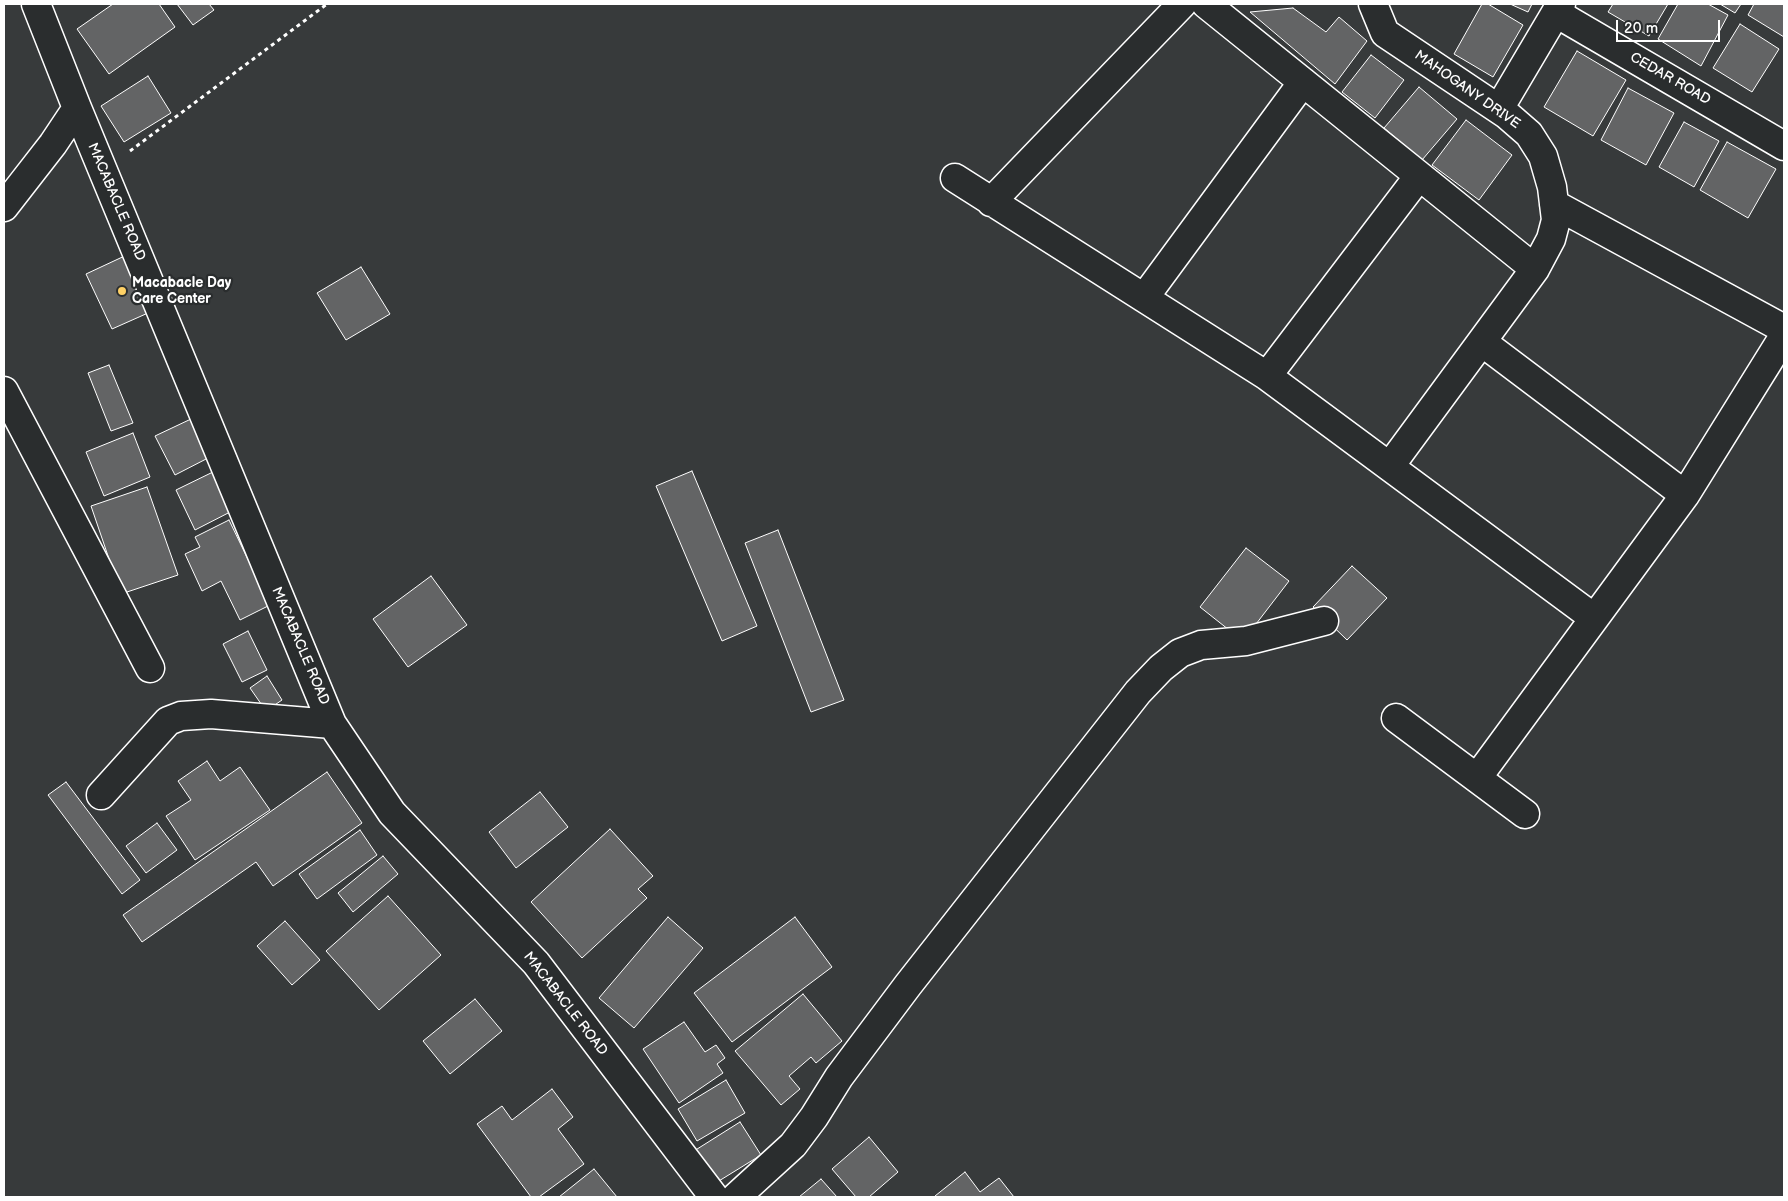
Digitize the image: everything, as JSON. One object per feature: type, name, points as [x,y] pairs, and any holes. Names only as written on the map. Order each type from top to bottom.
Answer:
[{"type":"street","name":"MACABACLE ROAD","points":[[36,4],[77,108],[332,724],[392,813],[536,963],[714,1197]]},
{"type":"street","points":[[991,202],[1182,4]]},
{"type":"street","points":[[1206,4],[1535,269]]},
{"type":"street","name":"MAHOGANY DRIVE","points":[[1373,4],[1385,33],[1506,114],[1529,134],[1543,156],[1552,188],[1556,220],[1551,239],[1535,269],[1390,466]]},
{"type":"street","name":"MAHOGANY DRIVE","points":[[1506,98],[1559,8]]},
{"type":"street","name":"CEDAR ROAD","points":[[1559,8],[1784,146]]},
{"type":"street","points":[[1144,298],[1303,82]]},
{"type":"street","points":[[4,207],[53,144],[77,108]]},
{"type":"street","points":[[1267,376],[1419,176]]},
{"type":"street","points":[[955,178],[1267,376],[1594,618]]},
{"type":"street","points":[[1554,204],[1784,329]]},
{"type":"street","points":[[1477,778],[1685,494],[1784,336]]},
{"type":"street","points":[[1482,342],[1685,494]]},
{"type":"street","points":[[4,391],[150,668]]},
{"type":"street","points":[[736,1197],[793,1145],[814,1117],[839,1076],[908,985],[1138,692],[1161,668],[1180,653],[1201,645],[1246,641],[1324,622]]},
{"type":"street","points":[[100,796],[168,721],[182,716],[211,714],[332,724]]},
{"type":"street","points":[[1396,718],[1525,814]]},
{"type":"path","points":[[103,171],[327,4]]},
{"type":"building","points":[[113,4],[159,4],[175,27],[109,74],[77,29]]},
{"type":"building","points":[[177,4],[209,4],[214,10],[193,25]]},
{"type":"building","points":[[1482,4],[1488,4],[1523,25],[1493,77],[1454,54]]},
{"type":"building","points":[[1510,4],[1532,4],[1528,12]]},
{"type":"building","points":[[1613,4],[1668,4],[1649,36],[1608,12]]},
{"type":"building","points":[[1678,4],[1708,4],[1728,15],[1701,66],[1658,39]]},
{"type":"building","points":[[1720,4],[1741,4],[1735,13]]},
{"type":"building","points":[[1754,4],[1784,4],[1784,37],[1748,15]]},
{"type":"building","points":[[1293,8],[1326,32],[1339,17],[1367,41],[1335,84],[1250,12]]},
{"type":"building","points":[[1740,24],[1779,49],[1752,92],[1713,68]]},
{"type":"building","points":[[1577,51],[1626,80],[1593,136],[1544,107]]},
{"type":"building","points":[[1371,55],[1404,80],[1375,118],[1342,92]]},
{"type":"building","points":[[148,76],[171,113],[124,142],[101,106]]},
{"type":"building","points":[[1419,87],[1457,119],[1422,160],[1384,128]]},
{"type":"building","points":[[1628,88],[1674,113],[1646,165],[1601,140]]},
{"type":"building","points":[[1466,120],[1512,155],[1479,200],[1432,165]]},
{"type":"building","points":[[1684,122],[1719,141],[1694,187],[1659,167]]},
{"type":"building","points":[[1727,142],[1776,169],[1748,218],[1700,190]]},
{"type":"building","name":"Macabacle Day Care Center","points":[[131,253],[157,309],[112,329],[86,274]]},
{"type":"building","points":[[361,267],[390,314],[346,340],[317,293]]},
{"type":"building","points":[[109,365],[133,423],[111,431],[88,373]]},
{"type":"building","points":[[191,419],[210,457],[175,475],[155,436]]},
{"type":"building","points":[[133,433],[150,477],[104,496],[86,452]]},
{"type":"building","points":[[215,471],[234,510],[195,530],[176,490]]},
{"type":"building","points":[[692,471],[757,626],[722,641],[656,486]]},
{"type":"building","points":[[147,487],[178,575],[121,594],[91,506]]},
{"type":"building","points":[[229,520],[270,605],[240,620],[221,581],[202,591],[185,554],[200,547],[195,537]]},
{"type":"building","points":[[778,530],[844,700],[811,712],[745,543]]},
{"type":"building","points":[[1246,548],[1289,581],[1243,641],[1200,607]]},
{"type":"building","points":[[1352,566],[1387,598],[1347,640],[1313,607]]},
{"type":"building","points":[[431,576],[467,625],[408,667],[373,619]]},
{"type":"building","points":[[248,631],[267,670],[242,682],[223,644]]},
{"type":"building","points":[[267,676],[282,700],[266,711],[250,688]]},
{"type":"building","points":[[207,761],[220,781],[240,767],[270,810],[195,860],[166,816],[191,800],[178,781]]},
{"type":"building","points":[[327,772],[362,823],[273,886],[256,862],[142,942],[123,915]]},
{"type":"building","points":[[66,782],[140,880],[122,894],[48,795]]},
{"type":"building","points":[[540,792],[568,827],[516,868],[489,832]]},
{"type":"building","points":[[157,823],[177,850],[146,873],[126,846]]},
{"type":"building","points":[[610,829],[653,876],[638,889],[647,898],[582,958],[531,902]]},
{"type":"building","points":[[360,830],[377,855],[317,899],[299,874]]},
{"type":"building","points":[[383,856],[398,874],[353,912],[338,893]]},
{"type":"building","points":[[388,896],[441,955],[379,1010],[326,951]]},
{"type":"building","points":[[668,917],[703,948],[634,1028],[599,998]]},
{"type":"building","points":[[795,917],[832,967],[732,1042],[694,993]]},
{"type":"building","points":[[285,921],[320,960],[292,985],[257,946]]},
{"type":"building","points":[[803,994],[842,1041],[816,1063],[811,1057],[789,1076],[800,1089],[781,1105],[735,1051]]},
{"type":"building","points":[[475,999],[502,1031],[450,1074],[423,1041]]},
{"type":"building","points":[[684,1022],[705,1052],[716,1045],[725,1058],[717,1064],[723,1073],[679,1103],[643,1049]]},
{"type":"building","points":[[726,1080],[745,1113],[697,1141],[678,1109]]},
{"type":"building","points":[[552,1089],[573,1117],[558,1129],[584,1164],[539,1197],[531,1197],[477,1124],[502,1106],[512,1120]]},
{"type":"building","points":[[740,1122],[761,1155],[714,1184],[694,1151]]},
{"type":"building","points":[[869,1137],[898,1172],[869,1197],[856,1197],[832,1169]]},
{"type":"building","points":[[594,1169],[617,1197],[559,1197]]},
{"type":"building","points":[[965,1172],[980,1192],[999,1178],[1014,1197],[935,1196]]},
{"type":"building","points":[[821,1179],[837,1197],[799,1197]]},
{"type":"place","name":"Macabacle Day Care Center","points":[[122,291]]}]
